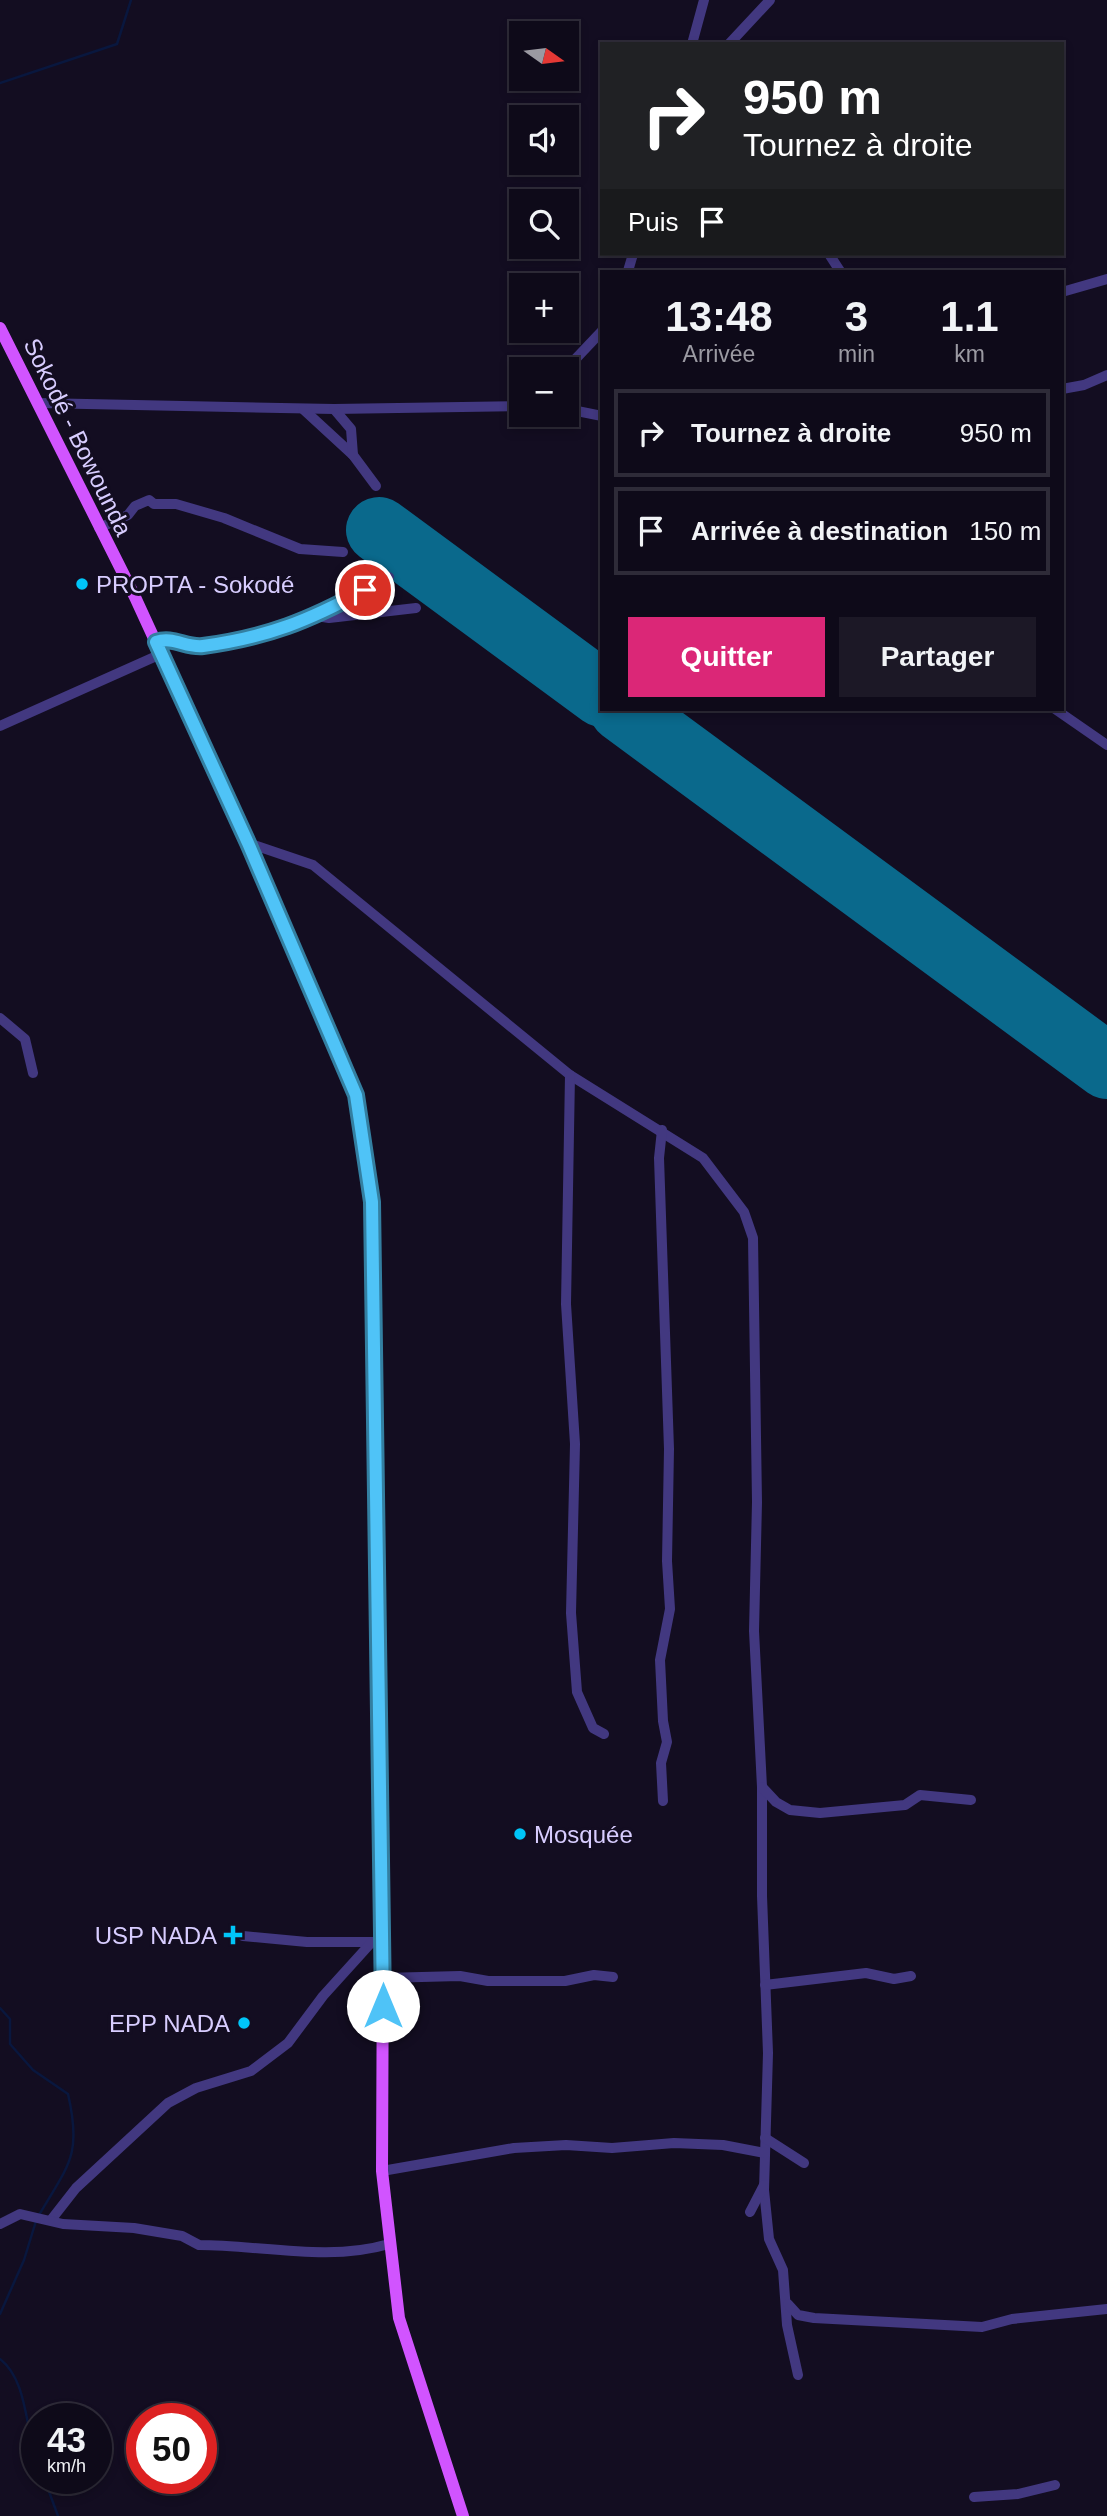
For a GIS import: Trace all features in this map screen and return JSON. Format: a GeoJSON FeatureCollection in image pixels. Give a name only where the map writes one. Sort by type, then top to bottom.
{"type":"FeatureCollection","features":[{"type":"Feature","properties":{"kind":"main road","name":"Sokodé - Bowounda"},"geometry":{"type":"LineString","coordinates":[[0,328],[159,648],[248,843],[356,1095],[372,1202],[377,1941],[383,1978],[382,2171],[399,2318],[463,2516]]}},
{"type":"Feature","properties":{"kind":"street"},"geometry":{"type":"LineString","coordinates":[[693,42],[704,0]]}},
{"type":"Feature","properties":{"kind":"street"},"geometry":{"type":"LineString","coordinates":[[731,42],[770,0]]}},
{"type":"Feature","properties":{"kind":"street"},"geometry":{"type":"LineString","coordinates":[[1064,291],[1107,279]]}},
{"type":"Feature","properties":{"kind":"street"},"geometry":{"type":"LineString","coordinates":[[577,357],[600,333]]}},
{"type":"Feature","properties":{"kind":"street"},"geometry":{"type":"LineString","coordinates":[[1064,389],[1084,385],[1107,375]]}},
{"type":"Feature","properties":{"kind":"street"},"geometry":{"type":"LineString","coordinates":[[38,404],[303,409],[509,406]]}},
{"type":"Feature","properties":{"kind":"street"},"geometry":{"type":"LineString","coordinates":[[303,409],[353,455],[376,486]]}},
{"type":"Feature","properties":{"kind":"street"},"geometry":{"type":"LineString","coordinates":[[334,409],[351,429],[353,455]]}},
{"type":"Feature","properties":{"kind":"street"},"geometry":{"type":"LineString","coordinates":[[579,411],[600,416]]}},
{"type":"Feature","properties":{"kind":"street"},"geometry":{"type":"LineString","coordinates":[[99,528],[128,515],[135,506],[149,500],[154,505],[176,504],[224,518],[300,549],[343,552]]}},
{"type":"Feature","properties":{"kind":"street"},"geometry":{"type":"LineString","coordinates":[[0,726],[159,648],[164,639],[200,647],[296,625],[389,577]]}},
{"type":"Feature","properties":{"kind":"street"},"geometry":{"type":"LineString","coordinates":[[317,616],[329,618],[416,608]]}},
{"type":"Feature","properties":{"kind":"street"},"geometry":{"type":"LineString","coordinates":[[1058,711],[1107,745]]}},
{"type":"Feature","properties":{"kind":"street"},"geometry":{"type":"LineString","coordinates":[[248,843],[313,865],[570,1075],[704,1158],[744,1212],[753,1238],[757,1502],[754,1631],[762,1787],[768,2053],[764,2185],[769,2239],[783,2270],[787,2325],[798,2375]]}},
{"type":"Feature","properties":{"kind":"street"},"geometry":{"type":"LineString","coordinates":[[0,1018],[25,1039],[33,1073]]}},
{"type":"Feature","properties":{"kind":"street"},"geometry":{"type":"LineString","coordinates":[[570,1075],[566,1304],[575,1444],[571,1613],[577,1692],[593,1728],[604,1734]]}},
{"type":"Feature","properties":{"kind":"street"},"geometry":{"type":"LineString","coordinates":[[662,1130],[659,1158],[669,1449],[667,1562],[670,1609],[660,1660],[663,1721],[667,1742],[661,1763],[663,1801]]}},
{"type":"Feature","properties":{"kind":"street"},"geometry":{"type":"LineString","coordinates":[[762,1787],[776,1802],[790,1810],[820,1812],[905,1805],[920,1795],[971,1800]]}},
{"type":"Feature","properties":{"kind":"street"},"geometry":{"type":"LineString","coordinates":[[243,1936],[377,1941]]}},
{"type":"Feature","properties":{"kind":"street"},"geometry":{"type":"LineString","coordinates":[[51,2220],[76,2188],[168,2103],[196,2088],[251,2071],[288,2043],[323,1996],[377,1941]]}},
{"type":"Feature","properties":{"kind":"street"},"geometry":{"type":"LineString","coordinates":[[765,1985],[866,1973],[894,1979],[911,1976]]}},
{"type":"Feature","properties":{"kind":"street"},"geometry":{"type":"LineString","coordinates":[[383,1978],[460,1976],[488,1981],[565,1981],[594,1975],[612,1977]]}},
{"type":"Feature","properties":{"kind":"street"},"geometry":{"type":"LineString","coordinates":[[765,2138],[804,2163]]}},
{"type":"Feature","properties":{"kind":"street"},"geometry":{"type":"LineString","coordinates":[[382,2171],[514,2148],[566,2145],[612,2148],[674,2143],[723,2145],[765,2158]]}},
{"type":"Feature","properties":{"kind":"street"},"geometry":{"type":"LineString","coordinates":[[750,2153],[765,2158]]}},
{"type":"Feature","properties":{"kind":"street"},"geometry":{"type":"LineString","coordinates":[[750,2212],[764,2185]]}},
{"type":"Feature","properties":{"kind":"street"},"geometry":{"type":"LineString","coordinates":[[0,2224],[20,2214],[63,2224],[134,2228],[182,2236],[198,2245],[317,2252],[370,2250],[389,2244]]}},
{"type":"Feature","properties":{"kind":"street"},"geometry":{"type":"LineString","coordinates":[[785,2296],[798,2315],[814,2318],[982,2327],[1012,2319],[1107,2309]]}},
{"type":"Feature","properties":{"kind":"street"},"geometry":{"type":"LineString","coordinates":[[975,2497],[1018,2494],[1055,2485]]}},
{"type":"Feature","properties":{"kind":"waterway"},"geometry":{"type":"LineString","coordinates":[[0,83],[117,44],[131,0]]}},
{"type":"Feature","properties":{"kind":"waterway"},"geometry":{"type":"LineString","coordinates":[[0,2008],[10,2019],[10,2044],[33,2070],[68,2094],[72,2115],[74,2131],[70,2158],[39,2215]]}},
{"type":"Feature","properties":{"kind":"waterway"},"geometry":{"type":"LineString","coordinates":[[0,2314],[24,2260],[36,2221]]}},
{"type":"Feature","properties":{"kind":"waterway"},"geometry":{"type":"LineString","coordinates":[[0,2359],[16,2380],[23,2403]]}},
{"type":"Feature","properties":{"kind":"waterway"},"geometry":{"type":"LineString","coordinates":[[50,2494],[58,2516]]}},
{"type":"Feature","properties":{"kind":"runway"},"geometry":{"type":"LineString","coordinates":[[379,530],[600,693]]}},
{"type":"Feature","properties":{"kind":"runway"},"geometry":{"type":"LineString","coordinates":[[625,711],[1107,1066]]}},
{"type":"Feature","properties":{"kind":"place","name":"PROPTA - Sokodé"},"geometry":{"type":"Point","coordinates":[82,584]}},
{"type":"Feature","properties":{"kind":"place","name":"Mosquée"},"geometry":{"type":"Point","coordinates":[520,1834]}},
{"type":"Feature","properties":{"kind":"place","name":"USP NADA"},"geometry":{"type":"Point","coordinates":[233,1935]}},
{"type":"Feature","properties":{"kind":"place","name":"EPP NADA"},"geometry":{"type":"Point","coordinates":[244,2023]}},
{"type":"Feature","properties":{"kind":"route"},"geometry":{"type":"LineString","coordinates":[[365,590],[296,625],[257,635],[200,647],[164,639],[156,642],[248,843],[356,1095],[372,1202],[383,2006]]}}]}
